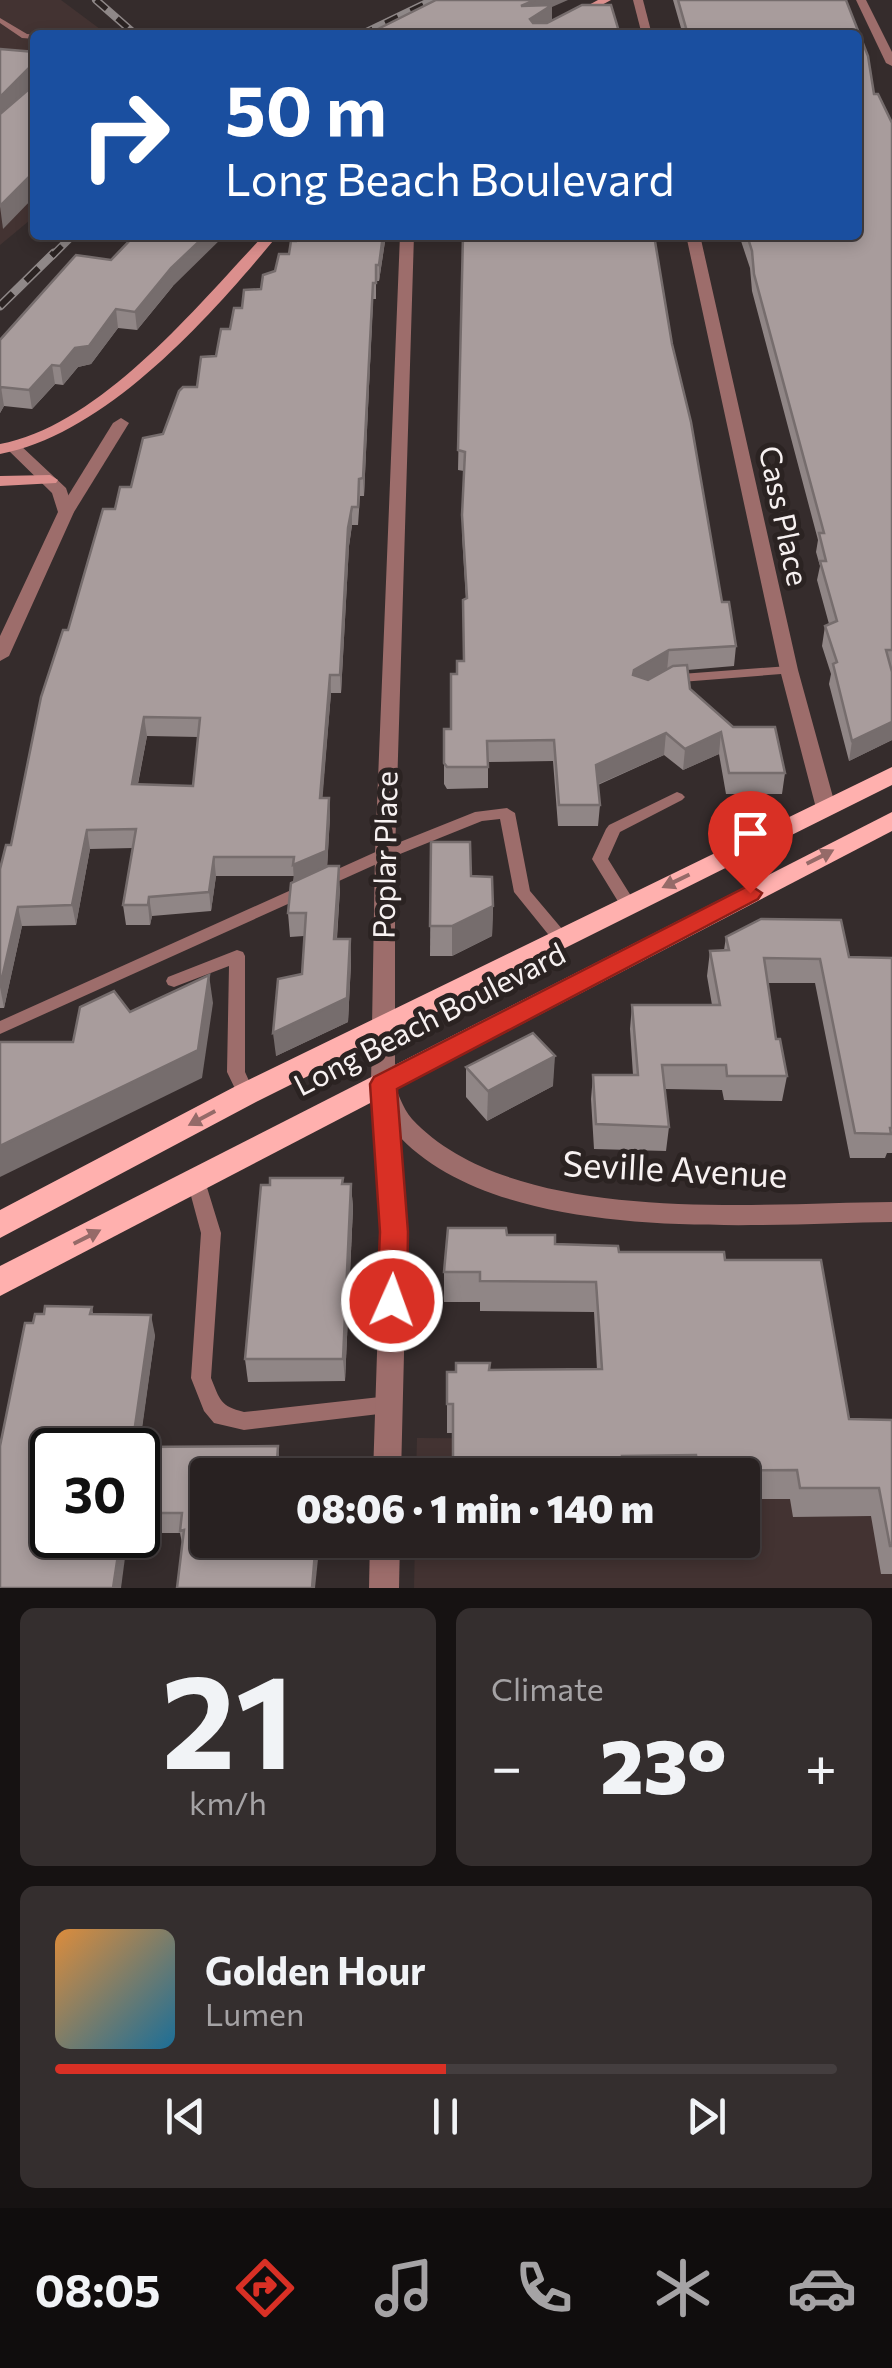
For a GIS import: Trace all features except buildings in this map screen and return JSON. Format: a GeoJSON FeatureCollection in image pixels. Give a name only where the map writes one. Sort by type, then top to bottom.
{"type":"FeatureCollection","features":[{"type":"Feature","properties":{"kind":"main road"},"geometry":{"type":"LineString","coordinates":[[548,30],[606,0]]}},
{"type":"Feature","properties":{"kind":"main road"},"geometry":{"type":"LineString","coordinates":[[4,452],[85,414],[138,376],[266,240]]}},
{"type":"Feature","properties":{"kind":"main road"},"geometry":{"type":"LineString","coordinates":[[0,481],[50,480]]}},
{"type":"Feature","properties":{"kind":"main road","name":"Long Beach Boulevard"},"geometry":{"type":"LineString","coordinates":[[0,1225],[246,1094],[892,775]]}},
{"type":"Feature","properties":{"kind":"main road","name":"Long Beach Boulevard"},"geometry":{"type":"LineString","coordinates":[[0,1282],[892,820]]}},
{"type":"Feature","properties":{"kind":"street"},"geometry":{"type":"LineString","coordinates":[[638,0],[646,30]]}},
{"type":"Feature","properties":{"kind":"street"},"geometry":{"type":"LineString","coordinates":[[862,0],[892,63]]}},
{"type":"Feature","properties":{"kind":"street","name":"Poplar Place"},"geometry":{"type":"LineString","coordinates":[[387,1458],[394,1232],[384,1084],[384,854],[406,240]]}},
{"type":"Feature","properties":{"kind":"street","name":"Cass Place"},"geometry":{"type":"LineString","coordinates":[[694,240],[789,670],[826,808]]}},
{"type":"Feature","properties":{"kind":"street"},"geometry":{"type":"LineString","coordinates":[[0,656],[66,512],[121,423]]}},
{"type":"Feature","properties":{"kind":"street"},"geometry":{"type":"LineString","coordinates":[[4,452],[50,480],[66,501],[66,512]]}},
{"type":"Feature","properties":{"kind":"street","name":"Seville Avenue"},"geometry":{"type":"LineString","coordinates":[[384,1084],[401,1124],[460,1172],[500,1189],[551,1201],[628,1210],[892,1212]]}},
{"type":"Feature","properties":{"kind":"street"},"geometry":{"type":"LineString","coordinates":[[384,1588],[385,1558]]}},
{"type":"Feature","properties":{"kind":"lane"},"geometry":{"type":"LineString","coordinates":[[2,26],[30,35]]}},
{"type":"Feature","properties":{"kind":"lane"},"geometry":{"type":"LineString","coordinates":[[654,687],[667,679],[703,674],[789,670]]}},
{"type":"Feature","properties":{"kind":"lane"},"geometry":{"type":"LineString","coordinates":[[628,904],[600,859],[614,829],[676,797]]}},
{"type":"Feature","properties":{"kind":"lane"},"geometry":{"type":"LineString","coordinates":[[0,1028],[384,854],[480,816],[507,812],[522,892],[562,940]]}},
{"type":"Feature","properties":{"kind":"lane"},"geometry":{"type":"LineString","coordinates":[[174,981],[237,956],[236,1072],[246,1094]]}},
{"type":"Feature","properties":{"kind":"lane"},"geometry":{"type":"LineString","coordinates":[[196,1180],[211,1232],[202,1378],[211,1404],[221,1416],[244,1421],[389,1405]]}},
{"type":"Feature","properties":{"kind":"shaded area"},"geometry":{"type":"Polygon","coordinates":[[[0,0],[61,0],[101,30],[30,30],[30,220],[0,245],[0,0]]]}},
{"type":"Feature","properties":{"kind":"shaded area"},"geometry":{"type":"Polygon","coordinates":[[[417,1438],[892,1441],[892,1588],[414,1588],[415,1558],[760,1558],[760,1458],[416,1458],[417,1438]]]}},
{"type":"Feature","properties":{"kind":"railway"},"geometry":{"type":"LineString","coordinates":[[96,0],[130,30]]}},
{"type":"Feature","properties":{"kind":"railway"},"geometry":{"type":"LineString","coordinates":[[370,30],[433,0]]}},
{"type":"Feature","properties":{"kind":"railway"},"geometry":{"type":"LineString","coordinates":[[52,256],[68,240]]}},
{"type":"Feature","properties":{"kind":"railway"},"geometry":{"type":"LineString","coordinates":[[0,306],[54,253]]}},
{"type":"Feature","properties":{"kind":"route"},"geometry":{"type":"LineString","coordinates":[[392,1301],[394,1232],[384,1084],[750,893]]}}]}
